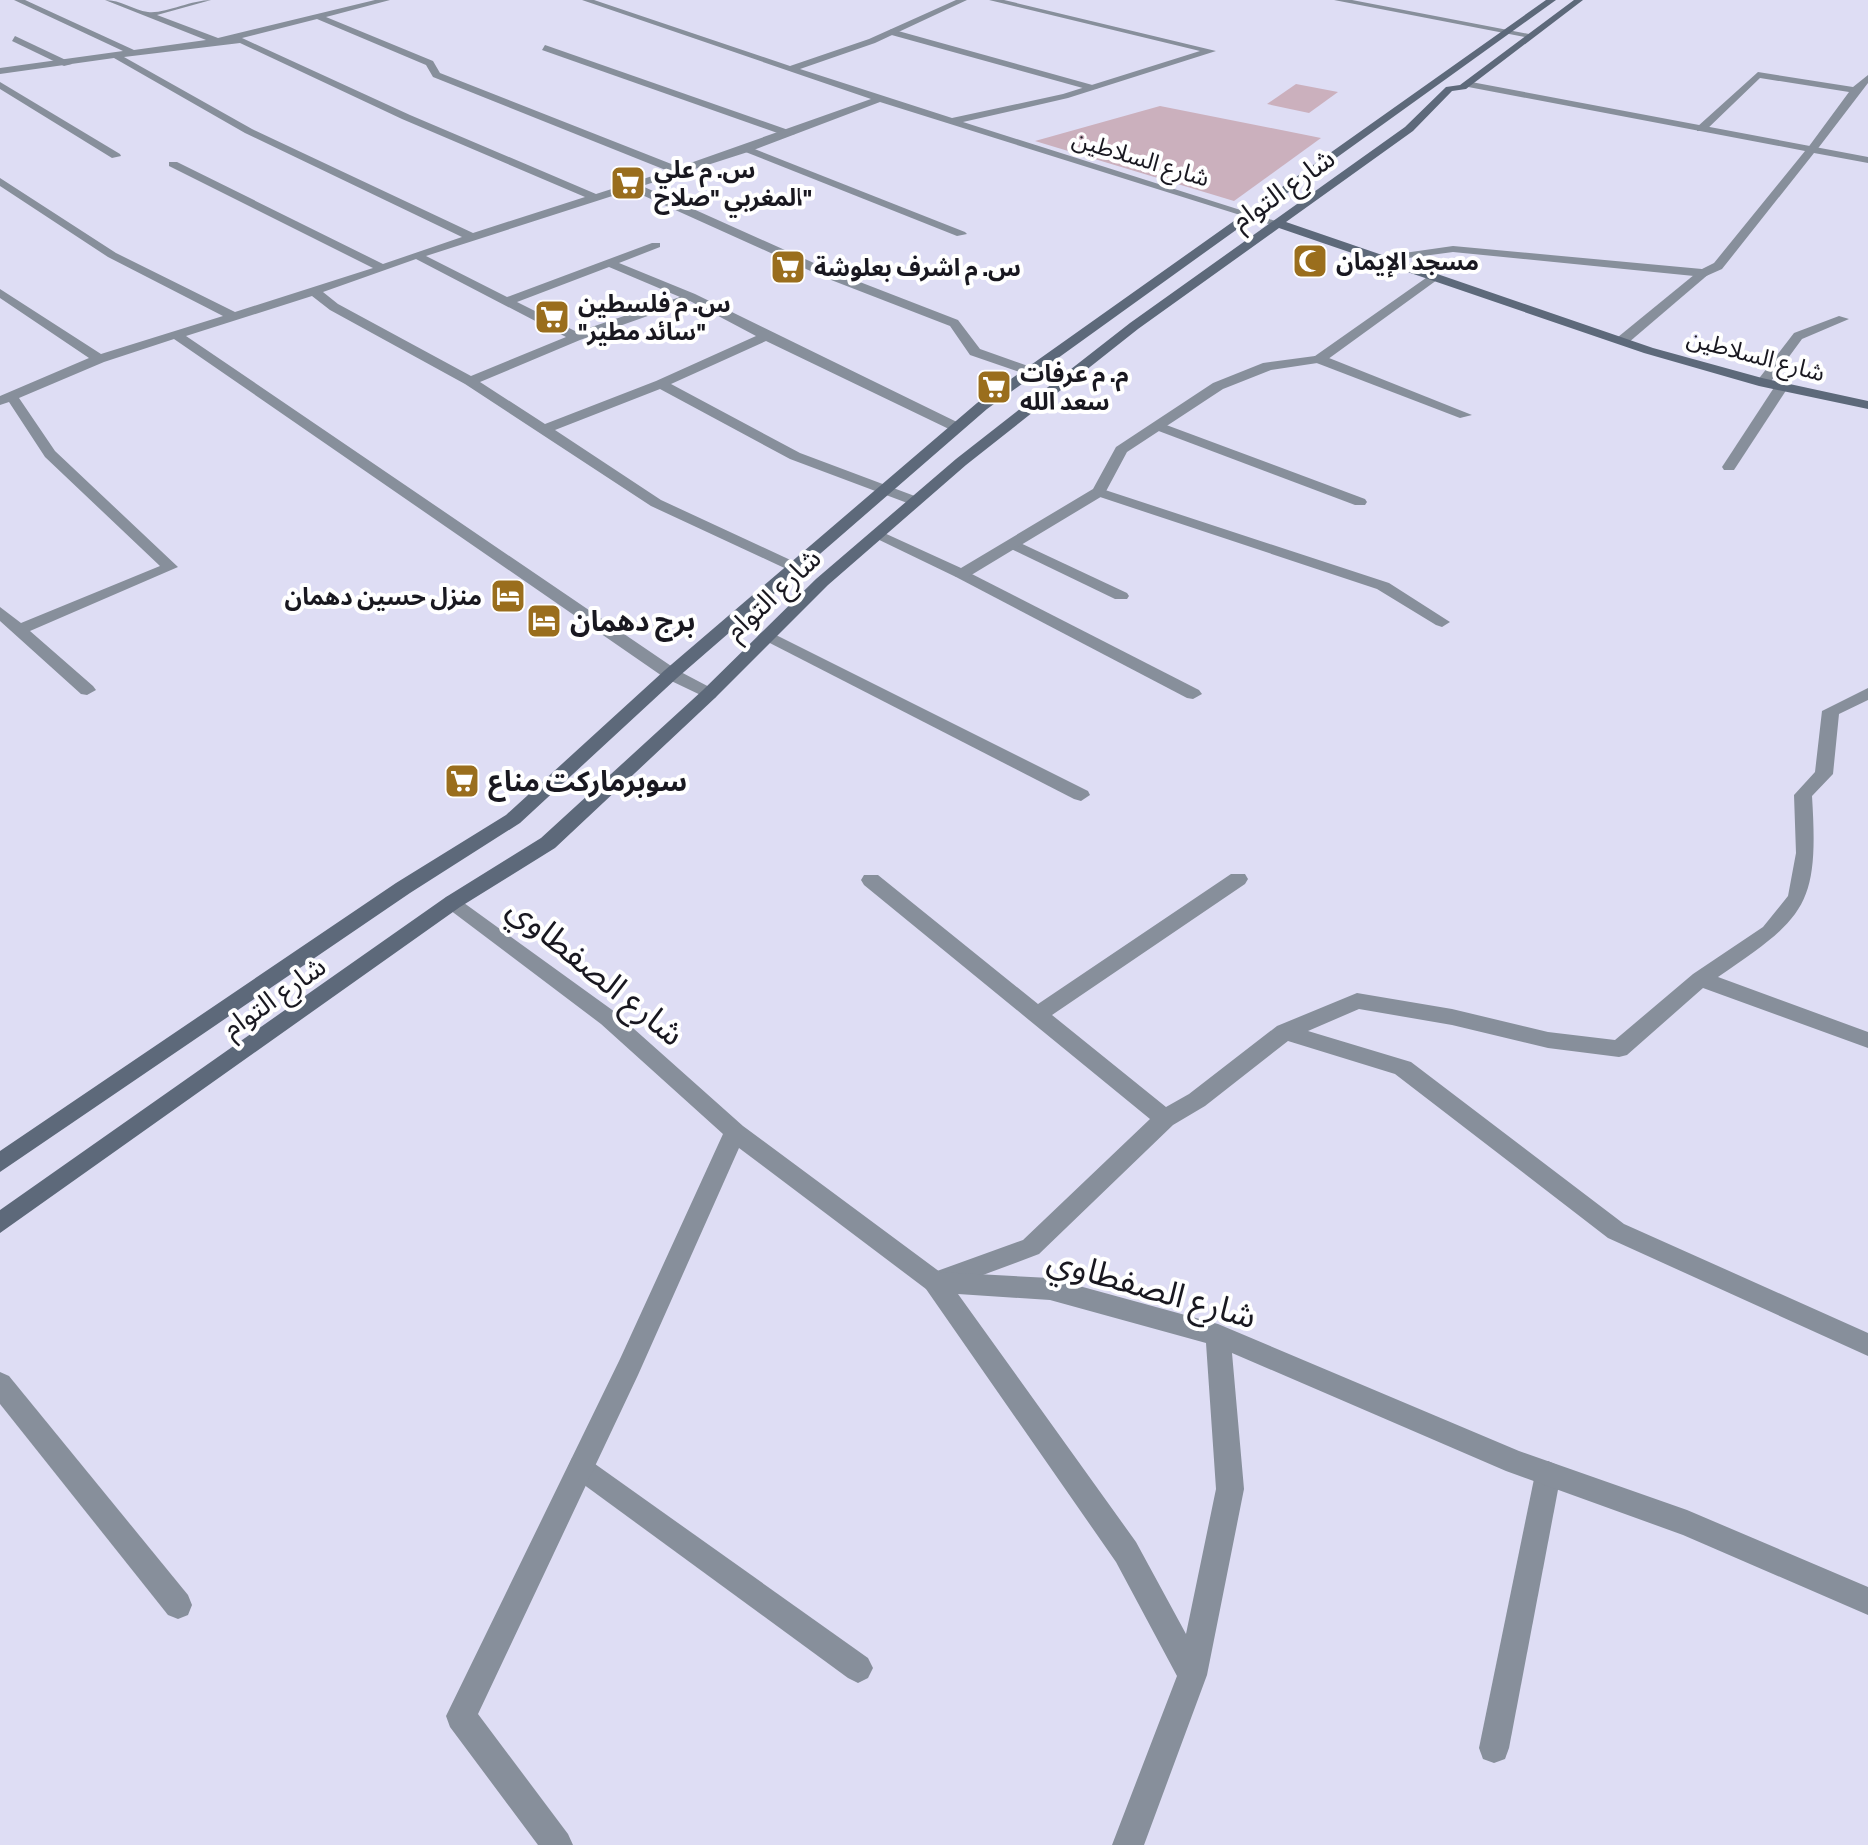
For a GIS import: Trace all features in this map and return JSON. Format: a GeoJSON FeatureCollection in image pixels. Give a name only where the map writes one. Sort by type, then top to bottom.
{"type":"FeatureCollection","features":[{"type":"Feature","properties":{"kind":"main road","name":"شارع التوام"},"geometry":{"type":"LineString","coordinates":[[0,1163],[403,888],[513,819],[793,567],[956,427],[1027,371],[1253,215],[1552,0]]}},
{"type":"Feature","properties":{"kind":"main road","name":"شارع التوام"},"geometry":{"type":"LineString","coordinates":[[0,1223],[453,902],[548,843],[709,694],[766,635],[877,535],[1060,382],[1409,129],[1449,89],[1466,84],[1579,0]]}},
{"type":"Feature","properties":{"kind":"main road","name":"شارع السلاطين"},"geometry":{"type":"LineString","coordinates":[[1279,224],[1623,340],[1782,386],[1868,405]]}},
{"type":"Feature","properties":{"kind":"street"},"geometry":{"type":"LineString","coordinates":[[18,0],[136,54]]}},
{"type":"Feature","properties":{"kind":"street"},"geometry":{"type":"LineString","coordinates":[[109,0],[217,41],[241,40],[406,117],[594,197]]}},
{"type":"Feature","properties":{"kind":"street"},"geometry":{"type":"LineString","coordinates":[[148,15],[207,0]]}},
{"type":"Feature","properties":{"kind":"street"},"geometry":{"type":"LineString","coordinates":[[0,71],[217,41],[386,0]]}},
{"type":"Feature","properties":{"kind":"street","name":"شارع السلاطين"},"geometry":{"type":"LineString","coordinates":[[586,0],[677,34],[793,68],[880,99],[1279,224]]}},
{"type":"Feature","properties":{"kind":"street"},"geometry":{"type":"LineString","coordinates":[[793,68],[891,32],[963,0]]}},
{"type":"Feature","properties":{"kind":"street"},"geometry":{"type":"LineString","coordinates":[[953,121],[1093,88],[1211,51],[993,0]]}},
{"type":"Feature","properties":{"kind":"street"},"geometry":{"type":"LineString","coordinates":[[1338,0],[1530,35]]}},
{"type":"Feature","properties":{"kind":"street"},"geometry":{"type":"LineString","coordinates":[[1375,7],[1383,0]]}},
{"type":"Feature","properties":{"kind":"street"},"geometry":{"type":"LineString","coordinates":[[321,18],[430,63],[436,75],[676,170]]}},
{"type":"Feature","properties":{"kind":"street"},"geometry":{"type":"LineString","coordinates":[[891,32],[1093,88]]}},
{"type":"Feature","properties":{"kind":"street"},"geometry":{"type":"LineString","coordinates":[[15,39],[67,64]]}},
{"type":"Feature","properties":{"kind":"street"},"geometry":{"type":"LineString","coordinates":[[545,48],[790,134]]}},
{"type":"Feature","properties":{"kind":"street"},"geometry":{"type":"LineString","coordinates":[[118,57],[180,96],[277,149],[472,237]]}},
{"type":"Feature","properties":{"kind":"street"},"geometry":{"type":"LineString","coordinates":[[1701,129],[1758,75],[1855,90]]}},
{"type":"Feature","properties":{"kind":"street"},"geometry":{"type":"LineString","coordinates":[[1623,340],[1704,273],[1718,266],[1855,90],[1868,78]]}},
{"type":"Feature","properties":{"kind":"street"},"geometry":{"type":"LineString","coordinates":[[1466,84],[1868,160]]}},
{"type":"Feature","properties":{"kind":"street"},"geometry":{"type":"LineString","coordinates":[[0,85],[116,156]]}},
{"type":"Feature","properties":{"kind":"street"},"geometry":{"type":"LineString","coordinates":[[20,629],[170,567],[50,454],[6,399],[99,359],[178,336],[369,274],[379,267],[747,149],[880,99]]}},
{"type":"Feature","properties":{"kind":"street"},"geometry":{"type":"LineString","coordinates":[[747,149],[961,234]]}},
{"type":"Feature","properties":{"kind":"street"},"geometry":{"type":"LineString","coordinates":[[173,164],[379,267]]}},
{"type":"Feature","properties":{"kind":"street"},"geometry":{"type":"LineString","coordinates":[[0,181],[112,255],[233,316]]}},
{"type":"Feature","properties":{"kind":"street"},"geometry":{"type":"LineString","coordinates":[[630,185],[830,275],[954,323],[975,352],[1060,382]]}},
{"type":"Feature","properties":{"kind":"street"},"geometry":{"type":"LineString","coordinates":[[508,301],[656,245]]}},
{"type":"Feature","properties":{"kind":"street"},"geometry":{"type":"LineString","coordinates":[[1390,259],[1453,249],[1704,273]]}},
{"type":"Feature","properties":{"kind":"street"},"geometry":{"type":"LineString","coordinates":[[416,255],[576,337]]}},
{"type":"Feature","properties":{"kind":"street"},"geometry":{"type":"LineString","coordinates":[[609,263],[691,297],[956,427]]}},
{"type":"Feature","properties":{"kind":"street"},"geometry":{"type":"LineString","coordinates":[[962,574],[1099,492],[1121,450],[1161,427],[1218,386],[1268,366],[1319,359],[1433,277]]}},
{"type":"Feature","properties":{"kind":"street"},"geometry":{"type":"LineString","coordinates":[[314,291],[334,307],[470,381],[656,503],[793,567]]}},
{"type":"Feature","properties":{"kind":"street"},"geometry":{"type":"LineString","coordinates":[[0,293],[99,359]]}},
{"type":"Feature","properties":{"kind":"street"},"geometry":{"type":"LineString","coordinates":[[470,381],[576,337],[691,297]]}},
{"type":"Feature","properties":{"kind":"street"},"geometry":{"type":"LineString","coordinates":[[1764,381],[1798,336],[1843,319]]}},
{"type":"Feature","properties":{"kind":"street"},"geometry":{"type":"LineString","coordinates":[[178,336],[671,674],[709,694]]}},
{"type":"Feature","properties":{"kind":"street"},"geometry":{"type":"LineString","coordinates":[[543,430],[661,384],[766,336]]}},
{"type":"Feature","properties":{"kind":"street"},"geometry":{"type":"LineString","coordinates":[[1319,359],[1465,415]]}},
{"type":"Feature","properties":{"kind":"street"},"geometry":{"type":"LineString","coordinates":[[661,384],[795,456],[915,501]]}},
{"type":"Feature","properties":{"kind":"street"},"geometry":{"type":"LineString","coordinates":[[1729,467],[1782,386]]}},
{"type":"Feature","properties":{"kind":"street"},"geometry":{"type":"LineString","coordinates":[[1161,427],[1360,502]]}},
{"type":"Feature","properties":{"kind":"street"},"geometry":{"type":"LineString","coordinates":[[1099,492],[1383,586],[1442,622]]}},
{"type":"Feature","properties":{"kind":"street"},"geometry":{"type":"LineString","coordinates":[[877,535],[962,574],[1193,694]]}},
{"type":"Feature","properties":{"kind":"street"},"geometry":{"type":"LineString","coordinates":[[1012,544],[1121,596]]}},
{"type":"Feature","properties":{"kind":"street"},"geometry":{"type":"LineString","coordinates":[[0,612],[87,690]]}},
{"type":"Feature","properties":{"kind":"street"},"geometry":{"type":"LineString","coordinates":[[766,635],[1081,795]]}},
{"type":"Feature","properties":{"kind":"street"},"geometry":{"type":"LineString","coordinates":[[1192,1675],[1126,1552],[935,1282],[1031,1247],[1165,1119],[1197,1100],[1285,1032],[1357,1001],[1452,1017],[1548,1040],[1619,1049],[1700,979],[1770,932],[1797,898],[1806,853],[1803,795],[1824,774],[1831,711],[1868,694]]}},
{"type":"Feature","properties":{"kind":"street"},"geometry":{"type":"LineString","coordinates":[[1037,1015],[1238,879]]}},
{"type":"Feature","properties":{"kind":"street"},"geometry":{"type":"LineString","coordinates":[[871,880],[1165,1119]]}},
{"type":"Feature","properties":{"kind":"street","name":"شارع الصفطاوي"},"geometry":{"type":"LineString","coordinates":[[453,902],[608,1018],[735,1132],[935,1282],[1050,1289],[1218,1335],[1548,1474],[1687,1523],[1868,1601]]}},
{"type":"Feature","properties":{"kind":"street"},"geometry":{"type":"LineString","coordinates":[[1700,979],[1868,1040]]}},
{"type":"Feature","properties":{"kind":"street"},"geometry":{"type":"LineString","coordinates":[[1285,1032],[1403,1068],[1616,1231],[1868,1345]]}},
{"type":"Feature","properties":{"kind":"street"},"geometry":{"type":"LineString","coordinates":[[557,1845],[461,1716],[581,1467],[735,1132]]}},
{"type":"Feature","properties":{"kind":"street"},"geometry":{"type":"LineString","coordinates":[[1133,1843],[1192,1675],[1230,1489],[1218,1335]]}},
{"type":"Feature","properties":{"kind":"street"},"geometry":{"type":"LineString","coordinates":[[0,1384],[178,1605]]}},
{"type":"Feature","properties":{"kind":"street"},"geometry":{"type":"LineString","coordinates":[[581,1467],[858,1668]]}},
{"type":"Feature","properties":{"kind":"street"},"geometry":{"type":"LineString","coordinates":[[1494,1748],[1548,1474]]}},
{"type":"Feature","properties":{"kind":"shaded area"},"geometry":{"type":"Polygon","coordinates":[[[1296,84],[1338,92],[1309,113],[1267,104],[1296,84]]]}},
{"type":"Feature","properties":{"kind":"shaded area"},"geometry":{"type":"Polygon","coordinates":[[[1160,106],[1321,138],[1234,201],[1035,141],[1160,106]]]}},
{"type":"Feature","properties":{"kind":"place","name":"س. م علي المغربي \"صلاح\""},"geometry":{"type":"Point","coordinates":[628,183]}},
{"type":"Feature","properties":{"kind":"place","name":"مسجد الإيمان"},"geometry":{"type":"Point","coordinates":[1310,261]}},
{"type":"Feature","properties":{"kind":"place","name":"س. م اشرف بعلوشة"},"geometry":{"type":"Point","coordinates":[788,267]}},
{"type":"Feature","properties":{"kind":"place","name":"س. م فلسطين \"سائد مطير\""},"geometry":{"type":"Point","coordinates":[552,317]}},
{"type":"Feature","properties":{"kind":"place","name":"م. م عرفات سعد الله"},"geometry":{"type":"Point","coordinates":[994,387]}},
{"type":"Feature","properties":{"kind":"place","name":"منزل حسين دهمان"},"geometry":{"type":"Point","coordinates":[508,596]}},
{"type":"Feature","properties":{"kind":"place","name":"برج دهمان"},"geometry":{"type":"Point","coordinates":[544,621]}},
{"type":"Feature","properties":{"kind":"place","name":"سوبرماركت مناع"},"geometry":{"type":"Point","coordinates":[462,781]}}]}
